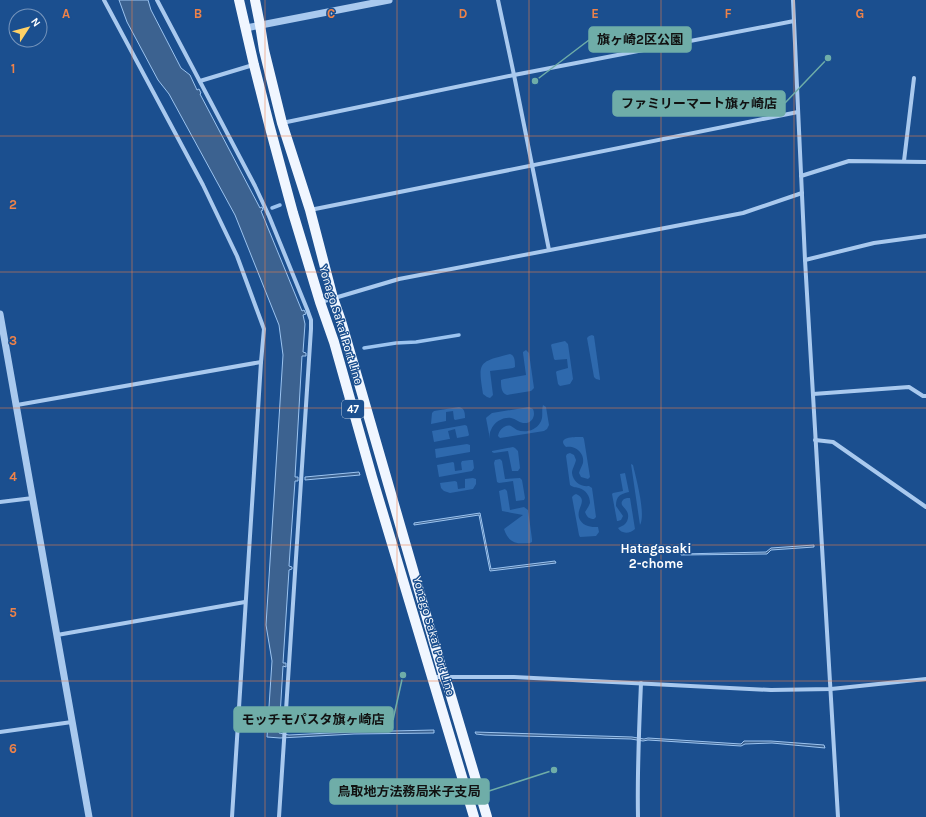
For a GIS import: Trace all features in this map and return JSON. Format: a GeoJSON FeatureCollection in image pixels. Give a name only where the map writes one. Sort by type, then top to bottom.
{"type":"FeatureCollection","features":[{"type":"Feature","properties":{"kind":"main road","name":"Yonago Sakai Port Line"},"geometry":{"type":"LineString","coordinates":[[239,0],[254,65],[293,213],[320,302],[334,342],[372,477],[474,817]]}},
{"type":"Feature","properties":{"kind":"main road","name":"Yonago Sakai Port Line"},"geometry":{"type":"LineString","coordinates":[[255,0],[264,50],[282,123],[310,210],[333,298],[444,677],[487,817]]}},
{"type":"Feature","properties":{"kind":"street"},"geometry":{"type":"LineString","coordinates":[[104,0],[203,185],[237,256],[264,329],[232,817]]}},
{"type":"Feature","properties":{"kind":"street"},"geometry":{"type":"LineString","coordinates":[[157,0],[270,216],[307,309],[312,328],[279,817]]}},
{"type":"Feature","properties":{"kind":"street"},"geometry":{"type":"LineString","coordinates":[[246,28],[369,2],[389,0]]}},
{"type":"Feature","properties":{"kind":"street"},"geometry":{"type":"LineString","coordinates":[[498,0],[548,250]]}},
{"type":"Feature","properties":{"kind":"street"},"geometry":{"type":"LineString","coordinates":[[793,0],[805,260],[838,817]]}},
{"type":"Feature","properties":{"kind":"street"},"geometry":{"type":"LineString","coordinates":[[282,123],[514,75],[794,21]]}},
{"type":"Feature","properties":{"kind":"street"},"geometry":{"type":"LineString","coordinates":[[200,81],[254,65]]}},
{"type":"Feature","properties":{"kind":"street"},"geometry":{"type":"LineString","coordinates":[[904,161],[914,78]]}},
{"type":"Feature","properties":{"kind":"street"},"geometry":{"type":"LineString","coordinates":[[310,210],[798,112]]}},
{"type":"Feature","properties":{"kind":"street"},"geometry":{"type":"LineString","coordinates":[[801,176],[849,161],[926,162]]}},
{"type":"Feature","properties":{"kind":"street"},"geometry":{"type":"LineString","coordinates":[[320,302],[399,279],[743,213],[802,193]]}},
{"type":"Feature","properties":{"kind":"street"},"geometry":{"type":"LineString","coordinates":[[805,260],[874,243],[926,236]]}},
{"type":"Feature","properties":{"kind":"street"},"geometry":{"type":"LineString","coordinates":[[0,314],[89,817]]}},
{"type":"Feature","properties":{"kind":"street"},"geometry":{"type":"LineString","coordinates":[[17,406],[261,362]]}},
{"type":"Feature","properties":{"kind":"street"},"geometry":{"type":"LineString","coordinates":[[813,394],[909,387],[923,396],[926,396]]}},
{"type":"Feature","properties":{"kind":"street"},"geometry":{"type":"LineString","coordinates":[[816,440],[833,442],[926,507]]}},
{"type":"Feature","properties":{"kind":"street"},"geometry":{"type":"LineString","coordinates":[[0,502],[33,498]]}},
{"type":"Feature","properties":{"kind":"street"},"geometry":{"type":"LineString","coordinates":[[57,635],[245,602]]}},
{"type":"Feature","properties":{"kind":"street"},"geometry":{"type":"LineString","coordinates":[[432,677],[514,677],[771,690],[831,689],[926,679]]}},
{"type":"Feature","properties":{"kind":"street"},"geometry":{"type":"LineString","coordinates":[[638,817],[637,794],[640,683]]}},
{"type":"Feature","properties":{"kind":"street"},"geometry":{"type":"LineString","coordinates":[[0,732],[72,722]]}},
{"type":"Feature","properties":{"kind":"shaded area"},"geometry":{"type":"Polygon","coordinates":[[[119,0],[148,0],[151,10],[181,68],[190,75],[197,90],[199,89],[200,94],[260,208],[262,207],[263,210],[261,211],[302,311],[304,310],[306,314],[303,315],[305,324],[303,352],[306,353],[306,356],[302,356],[295,477],[298,477],[298,481],[295,481],[289,566],[292,567],[292,569],[289,570],[283,663],[286,663],[286,667],[283,666],[279,733],[289,735],[434,730],[434,733],[354,734],[280,738],[267,737],[272,661],[266,625],[283,355],[279,325],[235,215],[169,94],[158,80],[127,22],[119,0]]]}},
{"type":"Feature","properties":{"kind":"shaded area"},"geometry":{"type":"Polygon","coordinates":[[[592,335],[594,336],[600,380],[594,377],[587,338],[592,335]]]}},
{"type":"Feature","properties":{"kind":"shaded area"},"geometry":{"type":"Polygon","coordinates":[[[565,341],[568,344],[573,379],[570,384],[560,386],[558,384],[556,372],[568,368],[567,359],[555,360],[551,345],[565,341]]]}},
{"type":"Feature","properties":{"kind":"shaded area"},"geometry":{"type":"Polygon","coordinates":[[[526,350],[529,353],[534,388],[531,391],[507,395],[502,391],[501,380],[526,375],[523,352],[526,350]]]}},
{"type":"Feature","properties":{"kind":"shaded area"},"geometry":{"type":"Polygon","coordinates":[[[510,354],[514,357],[515,367],[490,371],[493,395],[490,398],[487,397],[483,394],[481,383],[481,369],[483,365],[492,359],[510,354]]]}},
{"type":"Feature","properties":{"kind":"shaded area"},"geometry":{"type":"Polygon","coordinates":[[[543,405],[546,407],[549,425],[547,429],[544,431],[500,438],[498,436],[501,430],[507,426],[511,426],[517,430],[530,431],[538,426],[541,421],[543,405]]]}},
{"type":"Feature","properties":{"kind":"shaded area"},"geometry":{"type":"Polygon","coordinates":[[[459,407],[464,410],[465,418],[455,420],[453,411],[446,412],[446,421],[431,424],[432,413],[434,411],[459,407]]]}},
{"type":"Feature","properties":{"kind":"shaded area"},"geometry":{"type":"Polygon","coordinates":[[[529,407],[533,409],[534,412],[534,417],[531,421],[523,423],[511,418],[502,419],[492,427],[490,439],[487,417],[492,413],[529,407]]]}},
{"type":"Feature","properties":{"kind":"shaded area"},"geometry":{"type":"Polygon","coordinates":[[[465,425],[467,426],[468,436],[457,438],[455,429],[448,431],[450,439],[434,442],[432,431],[465,425]]]}},
{"type":"Feature","properties":{"kind":"shaded area"},"geometry":{"type":"Polygon","coordinates":[[[583,437],[590,477],[588,479],[581,477],[579,473],[583,459],[579,450],[573,447],[566,447],[563,444],[564,439],[583,437]]]}},
{"type":"Feature","properties":{"kind":"shaded area"},"geometry":{"type":"Polygon","coordinates":[[[467,444],[470,445],[470,452],[436,458],[435,449],[467,444]]]}},
{"type":"Feature","properties":{"kind":"shaded area"},"geometry":{"type":"Polygon","coordinates":[[[513,447],[518,451],[520,468],[518,471],[512,471],[508,451],[492,452],[513,447]]]}},
{"type":"Feature","properties":{"kind":"shaded area"},"geometry":{"type":"Polygon","coordinates":[[[570,453],[574,455],[576,460],[572,471],[574,479],[580,485],[589,486],[592,488],[596,517],[594,519],[588,517],[585,512],[590,503],[587,494],[584,490],[570,485],[566,456],[570,453]]]}},
{"type":"Feature","properties":{"kind":"shaded area"},"geometry":{"type":"Polygon","coordinates":[[[500,459],[502,461],[505,479],[520,478],[522,480],[524,500],[516,501],[513,481],[497,482],[494,463],[495,460],[500,459]]]}},
{"type":"Feature","properties":{"kind":"shaded area"},"geometry":{"type":"Polygon","coordinates":[[[473,460],[474,468],[472,471],[439,477],[437,465],[453,462],[455,471],[462,470],[462,461],[473,460]]]}},
{"type":"Feature","properties":{"kind":"shaded area"},"geometry":{"type":"Polygon","coordinates":[[[631,464],[633,465],[641,505],[642,520],[640,525],[631,464]]]}},
{"type":"Feature","properties":{"kind":"shaded area"},"geometry":{"type":"Polygon","coordinates":[[[359,472],[360,475],[305,480],[305,477],[359,472]]]}},
{"type":"Feature","properties":{"kind":"shaded area"},"geometry":{"type":"Polygon","coordinates":[[[625,473],[629,492],[621,495],[617,500],[616,506],[623,516],[621,520],[617,521],[612,494],[623,491],[620,474],[625,473]]]}},
{"type":"Feature","properties":{"kind":"shaded area"},"geometry":{"type":"Polygon","coordinates":[[[465,479],[476,479],[476,484],[473,489],[450,493],[441,488],[440,483],[455,481],[457,482],[458,489],[465,488],[465,479]]]}},
{"type":"Feature","properties":{"kind":"shaded area"},"geometry":{"type":"Polygon","coordinates":[[[505,489],[507,491],[510,510],[524,507],[528,510],[532,539],[532,542],[530,543],[514,542],[508,538],[506,534],[504,529],[523,515],[502,511],[499,491],[505,489]]]}},
{"type":"Feature","properties":{"kind":"shaded area"},"geometry":{"type":"Polygon","coordinates":[[[576,494],[582,499],[579,512],[580,520],[587,526],[598,527],[599,532],[596,536],[580,537],[579,535],[572,497],[576,494]]]}},
{"type":"Feature","properties":{"kind":"shaded area"},"geometry":{"type":"Polygon","coordinates":[[[630,498],[635,529],[626,533],[618,528],[624,525],[627,520],[628,514],[622,505],[622,501],[630,498]]]}},
{"type":"Feature","properties":{"kind":"shaded area"},"geometry":{"type":"Polygon","coordinates":[[[480,513],[491,569],[555,561],[556,563],[490,571],[479,515],[414,525],[414,523],[480,513]]]}},
{"type":"Feature","properties":{"kind":"shaded area"},"geometry":{"type":"Polygon","coordinates":[[[814,545],[814,547],[771,550],[767,554],[681,555],[766,552],[771,548],[814,545]]]}},
{"type":"Feature","properties":{"kind":"shaded area"},"geometry":{"type":"Polygon","coordinates":[[[475,732],[632,737],[644,739],[648,738],[741,744],[744,741],[771,741],[824,745],[825,748],[772,743],[745,744],[741,746],[648,740],[643,741],[631,739],[485,735],[476,734],[475,732]]]}},
{"type":"Feature","properties":{"kind":"waterway"},"geometry":{"type":"LineString","coordinates":[[272,208],[280,205]]}},
{"type":"Feature","properties":{"kind":"waterway"},"geometry":{"type":"LineString","coordinates":[[364,348],[459,335]]}},
{"type":"Feature","properties":{"kind":"place","name":"ファミリーマート旗ヶ崎店"},"geometry":{"type":"Point","coordinates":[828,58]}},
{"type":"Feature","properties":{"kind":"place","name":"旗ヶ崎2区公園"},"geometry":{"type":"Point","coordinates":[535,81]}},
{"type":"Feature","properties":{"kind":"place","name":"モッチモパスタ旗ヶ崎店"},"geometry":{"type":"Point","coordinates":[403,675]}},
{"type":"Feature","properties":{"kind":"place","name":"鳥取地方法務局米子支局"},"geometry":{"type":"Point","coordinates":[554,770]}},
{"type":"Feature","properties":{"kind":"district","name":"Hatagasaki 2-chome"},"geometry":{"type":"Point","coordinates":[656,556]}}]}
